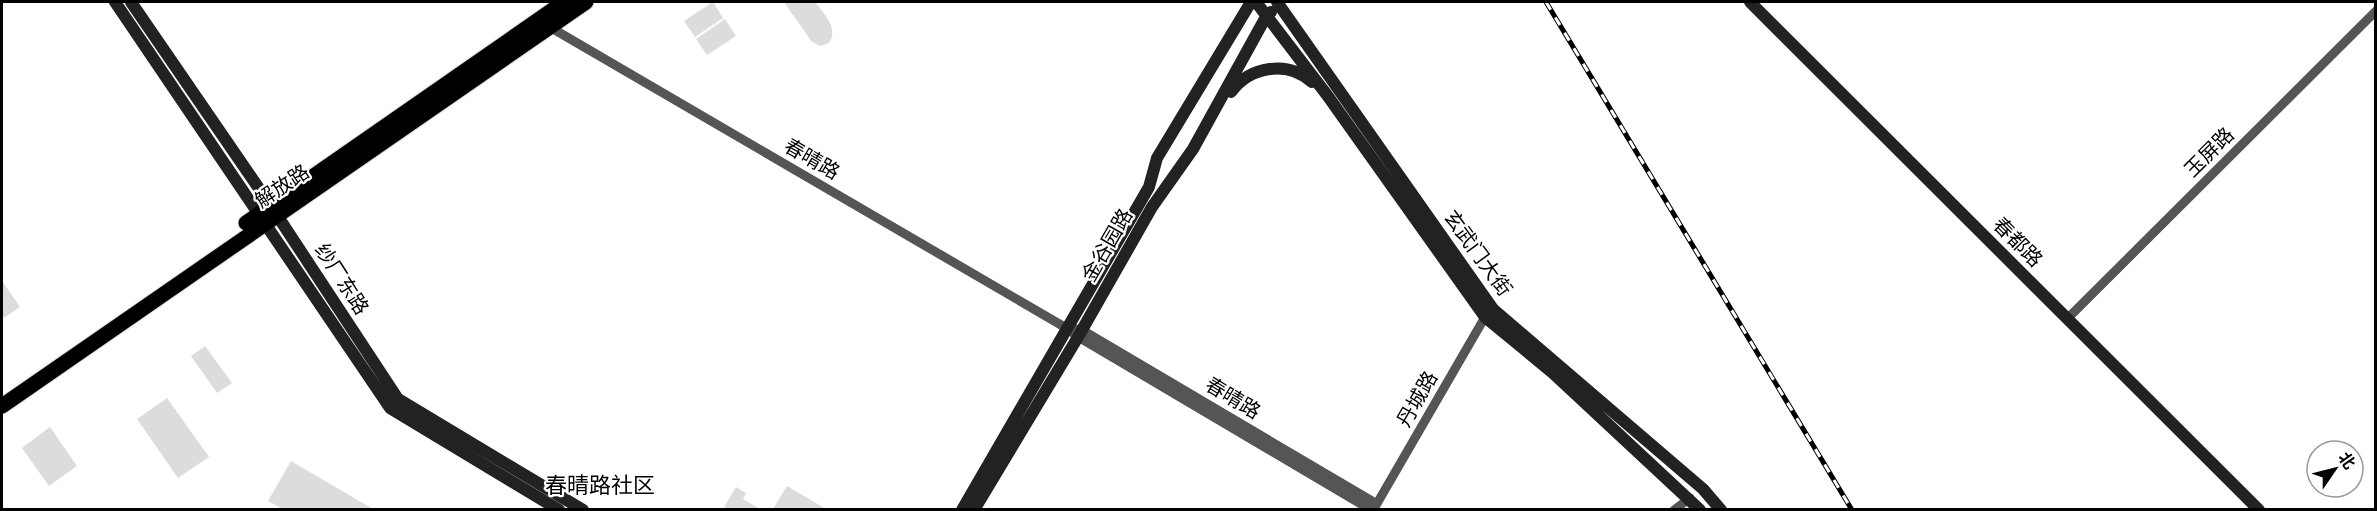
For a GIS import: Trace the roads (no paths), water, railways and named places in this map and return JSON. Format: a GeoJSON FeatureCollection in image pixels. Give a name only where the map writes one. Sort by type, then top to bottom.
{"type":"FeatureCollection","features":[{"type":"Feature","properties":{"kind":"main road","name":"纱厂东路"},"geometry":{"type":"LineString","coordinates":[[115,2],[398,399],[583,510]]}},
{"type":"Feature","properties":{"kind":"main road","name":"纱厂东路"},"geometry":{"type":"LineString","coordinates":[[131,2],[390,408],[559,510]]}},
{"type":"Feature","properties":{"kind":"main road","name":"解放路"},"geometry":{"type":"LineString","coordinates":[[545,22],[564,2]]}},
{"type":"Feature","properties":{"kind":"main road","name":"解放路"},"geometry":{"type":"LineString","coordinates":[[2,396],[545,22],[586,2]]}},
{"type":"Feature","properties":{"kind":"main road","name":"金谷园路"},"geometry":{"type":"LineString","coordinates":[[974,510],[1076,332],[1149,187],[1157,158],[1251,2]]}},
{"type":"Feature","properties":{"kind":"main road","name":"玄武门大街"},"geometry":{"type":"LineString","coordinates":[[1256,2],[1489,313],[1690,498],[1700,510]]}},
{"type":"Feature","properties":{"kind":"main road","name":"春都路"},"geometry":{"type":"LineString","coordinates":[[1750,2],[2265,510]]}},
{"type":"Feature","properties":{"kind":"main road","name":"春都路"},"geometry":{"type":"LineString","coordinates":[[1758,2],[2259,510]]}},
{"type":"Feature","properties":{"kind":"main road","name":"金谷园路"},"geometry":{"type":"LineString","coordinates":[[962,510],[1076,332],[1152,207],[1193,149],[1267,15],[1278,3]]}},
{"type":"Feature","properties":{"kind":"main road","name":"玄武门大街"},"geometry":{"type":"LineString","coordinates":[[1278,3],[1489,313],[1703,489],[1721,510]]}},
{"type":"Feature","properties":{"kind":"main road"},"geometry":{"type":"LineString","coordinates":[[1207,125],[1237,84],[1258,71],[1277,68],[1303,74],[1327,95]]}},
{"type":"Feature","properties":{"kind":"main road","name":"解放路"},"geometry":{"type":"LineString","coordinates":[[2,406],[268,214]]}},
{"type":"Feature","properties":{"kind":"street","name":"玉屏路"},"geometry":{"type":"LineString","coordinates":[[2069,317],[2376,11]]}},
{"type":"Feature","properties":{"kind":"street","name":"春晴路"},"geometry":{"type":"LineString","coordinates":[[545,22],[1374,508]]}},
{"type":"Feature","properties":{"kind":"street","name":"丹城路"},"geometry":{"type":"LineString","coordinates":[[1374,508],[1489,313]]}},
{"type":"Feature","properties":{"kind":"street"},"geometry":{"type":"LineString","coordinates":[[1674,510],[1690,498]]}},
{"type":"Feature","properties":{"kind":"railway"},"geometry":{"type":"LineString","coordinates":[[1546,2],[1852,510]]}},
{"type":"Feature","properties":{"kind":"district","name":"春晴路社区"},"geometry":{"type":"Point","coordinates":[600,485]}}]}
